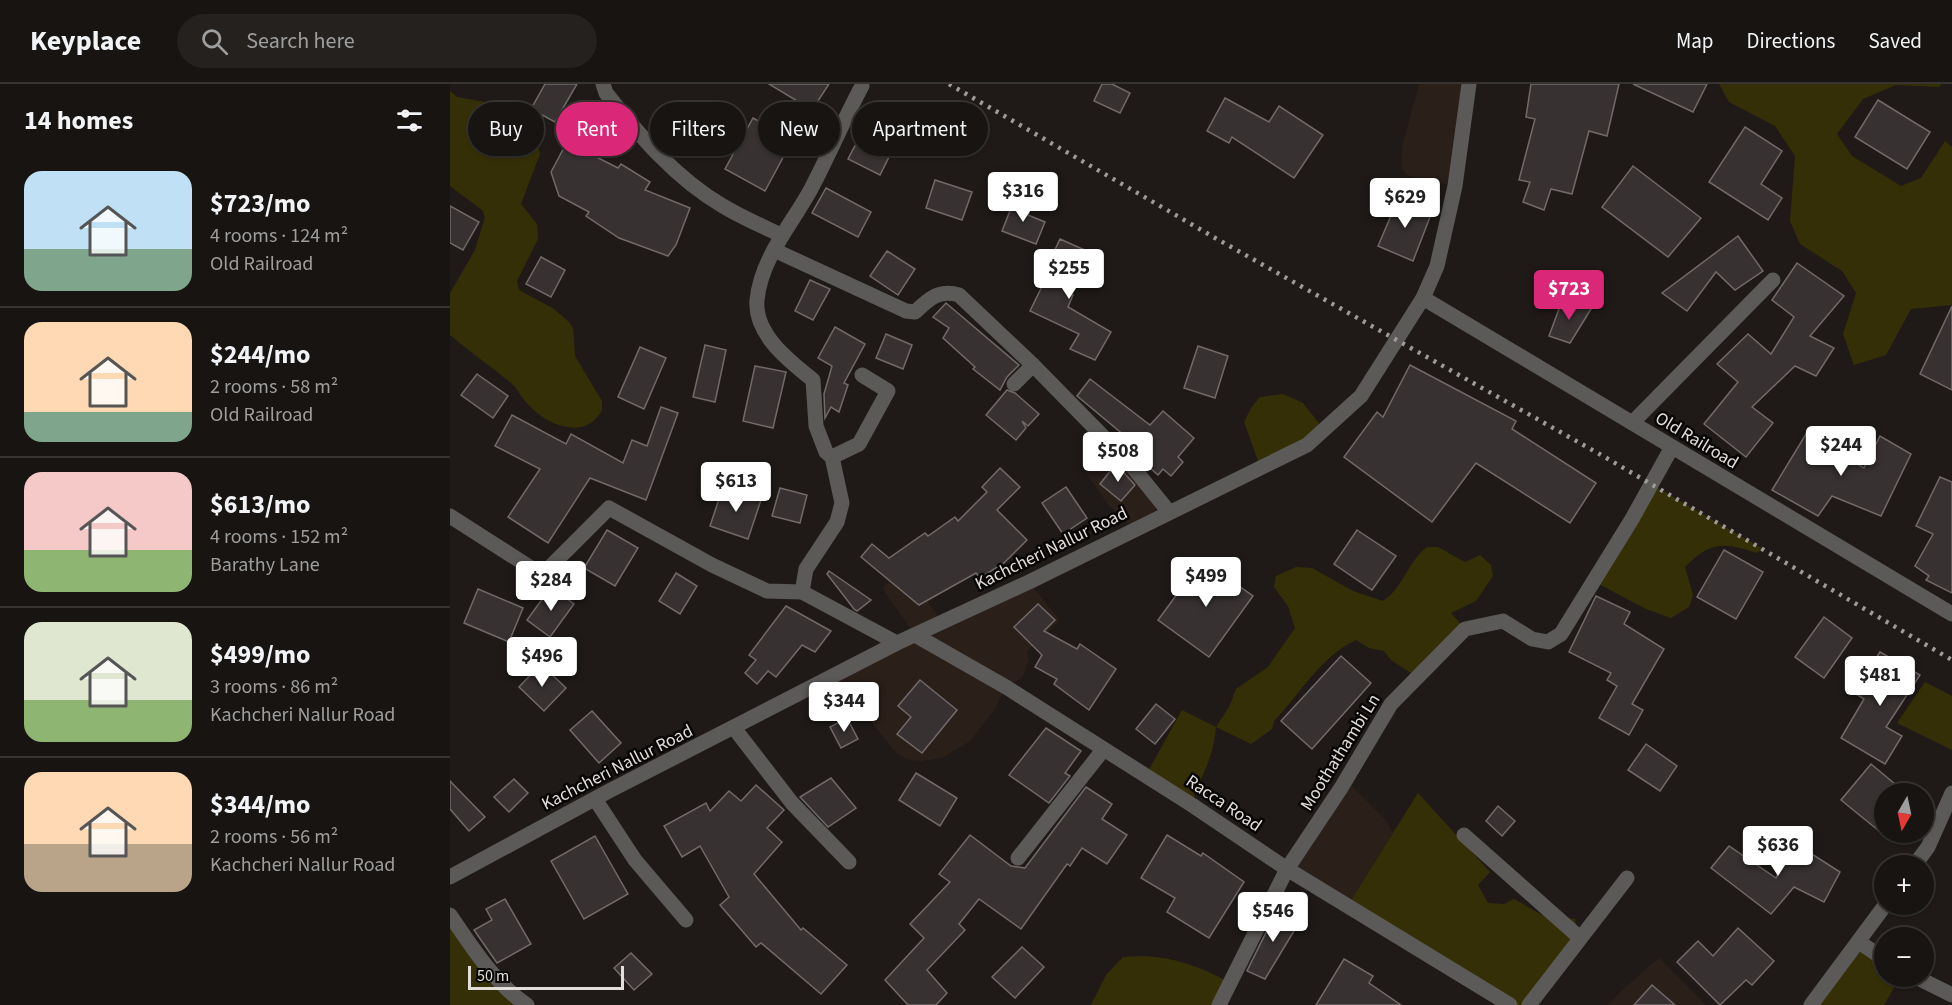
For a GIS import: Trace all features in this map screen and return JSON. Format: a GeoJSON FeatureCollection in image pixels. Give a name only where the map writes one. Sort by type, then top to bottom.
{"type":"FeatureCollection","features":[{"type":"Feature","properties":{"kind":"street"},"geometry":{"type":"LineString","coordinates":[[603,84],[606,93],[646,144],[690,183],[722,205],[781,235]]}},
{"type":"Feature","properties":{"kind":"street","name":"Kachcheri Nallur Road"},"geometry":{"type":"LineString","coordinates":[[450,877],[595,799],[897,643],[1029,582],[1307,445],[1325,431],[1361,396],[1423,298],[1437,266],[1455,186],[1469,84]]}},
{"type":"Feature","properties":{"kind":"street"},"geometry":{"type":"LineString","coordinates":[[801,592],[806,569],[837,522],[842,503],[832,457],[826,452],[816,426],[813,380],[778,353],[764,328],[757,301],[781,235],[809,191],[862,86]]}},
{"type":"Feature","properties":{"kind":"street"},"geometry":{"type":"LineString","coordinates":[[774,250],[906,311],[915,312],[931,297],[947,292],[959,295],[1033,365],[1131,465],[1169,512]]}},
{"type":"Feature","properties":{"kind":"street"},"geometry":{"type":"LineString","coordinates":[[1632,423],[1773,280]]}},
{"type":"Feature","properties":{"kind":"street","name":"Old Railroad"},"geometry":{"type":"LineString","coordinates":[[1423,298],[1952,614]]}},
{"type":"Feature","properties":{"kind":"street"},"geometry":{"type":"LineString","coordinates":[[1014,384],[1033,365]]}},
{"type":"Feature","properties":{"kind":"street"},"geometry":{"type":"LineString","coordinates":[[832,457],[859,444],[888,391],[862,375]]}},
{"type":"Feature","properties":{"kind":"street","name":"Moothathambi Ln"},"geometry":{"type":"LineString","coordinates":[[1219,1005],[1228,981],[1287,869],[1341,788],[1391,704],[1465,629],[1503,621],[1532,639],[1548,642],[1561,634],[1632,519],[1672,447]]}},
{"type":"Feature","properties":{"kind":"street"},"geometry":{"type":"LineString","coordinates":[[450,516],[542,575],[609,508],[712,566],[767,591],[801,592],[897,643]]}},
{"type":"Feature","properties":{"kind":"street","name":"Racca Road"},"geometry":{"type":"LineString","coordinates":[[915,634],[1005,687],[1192,805],[1287,869],[1510,1005]]}},
{"type":"Feature","properties":{"kind":"street"},"geometry":{"type":"LineString","coordinates":[[734,728],[792,803],[849,862]]}},
{"type":"Feature","properties":{"kind":"street"},"geometry":{"type":"LineString","coordinates":[[1018,858],[1103,750]]}},
{"type":"Feature","properties":{"kind":"street"},"geometry":{"type":"LineString","coordinates":[[1922,855],[1928,847],[1952,793]]}},
{"type":"Feature","properties":{"kind":"street"},"geometry":{"type":"LineString","coordinates":[[595,799],[635,860],[686,920]]}},
{"type":"Feature","properties":{"kind":"street"},"geometry":{"type":"LineString","coordinates":[[1464,835],[1580,937]]}},
{"type":"Feature","properties":{"kind":"street"},"geometry":{"type":"LineString","coordinates":[[1529,1005],[1627,878]]}},
{"type":"Feature","properties":{"kind":"street"},"geometry":{"type":"LineString","coordinates":[[450,915],[476,952],[513,996],[527,1005]]}},
{"type":"Feature","properties":{"kind":"street"},"geometry":{"type":"LineString","coordinates":[[1811,1005],[1878,915]]}},
{"type":"Feature","properties":{"kind":"street"},"geometry":{"type":"LineString","coordinates":[[1859,942],[1874,952]]}},
{"type":"Feature","properties":{"kind":"street"},"geometry":{"type":"LineString","coordinates":[[1934,986],[1952,995]]}},
{"type":"Feature","properties":{"kind":"shaded area"},"geometry":{"type":"Polygon","coordinates":[[[1419,84],[1469,84],[1455,186],[1406,175],[1401,165],[1403,143],[1419,84]]]}},
{"type":"Feature","properties":{"kind":"shaded area"},"geometry":{"type":"Polygon","coordinates":[[[1719,84],[1942,84],[1939,87],[1896,85],[1863,99],[1837,134],[1852,156],[1901,186],[1921,178],[1945,141],[1952,147],[1952,305],[1911,309],[1886,355],[1854,365],[1843,334],[1856,293],[1842,271],[1800,244],[1790,221],[1795,156],[1775,126],[1729,102],[1719,84]]]}},
{"type":"Feature","properties":{"kind":"shaded area"},"geometry":{"type":"Polygon","coordinates":[[[450,91],[457,97],[485,102],[468,102],[468,156],[539,156],[521,204],[537,224],[538,239],[517,281],[519,290],[554,309],[573,328],[575,356],[602,401],[602,410],[595,420],[575,428],[554,423],[534,410],[512,384],[450,335],[450,293],[475,250],[485,217],[482,210],[450,186],[450,91]]]}},
{"type":"Feature","properties":{"kind":"shaded area"},"geometry":{"type":"Polygon","coordinates":[[[1283,394],[1303,403],[1325,431],[1260,466],[1244,422],[1260,397],[1283,394]]]}},
{"type":"Feature","properties":{"kind":"shaded area"},"geometry":{"type":"Polygon","coordinates":[[[1106,453],[1115,453],[1169,512],[1133,529],[1107,503],[1087,474],[1086,469],[1106,453]]]}},
{"type":"Feature","properties":{"kind":"shaded area"},"geometry":{"type":"Polygon","coordinates":[[[1651,484],[1763,549],[1757,553],[1735,547],[1718,546],[1694,558],[1685,567],[1693,595],[1689,607],[1671,618],[1646,609],[1595,582],[1651,484]]]}},
{"type":"Feature","properties":{"kind":"shaded area"},"geometry":{"type":"Polygon","coordinates":[[[1427,547],[1438,547],[1465,562],[1480,555],[1491,565],[1493,576],[1476,601],[1451,613],[1465,629],[1417,677],[1391,660],[1384,651],[1369,648],[1356,640],[1332,656],[1274,721],[1272,729],[1251,744],[1216,727],[1229,707],[1236,689],[1268,667],[1295,628],[1288,606],[1274,587],[1276,576],[1296,567],[1312,568],[1353,591],[1383,601],[1396,589],[1415,559],[1427,547]]]}},
{"type":"Feature","properties":{"kind":"shaded area"},"geometry":{"type":"Polygon","coordinates":[[[909,575],[942,622],[1029,582],[1058,618],[1058,622],[1027,651],[1029,660],[1022,678],[1006,687],[993,712],[969,742],[942,758],[922,761],[909,760],[897,754],[835,677],[915,635],[884,591],[884,586],[894,578],[909,575]]]}},
{"type":"Feature","properties":{"kind":"shaded area"},"geometry":{"type":"Polygon","coordinates":[[[1925,682],[1952,696],[1952,750],[1897,723],[1925,682]]]}},
{"type":"Feature","properties":{"kind":"shaded area"},"geometry":{"type":"Polygon","coordinates":[[[1182,710],[1216,727],[1212,750],[1192,805],[1146,775],[1182,710]]]}},
{"type":"Feature","properties":{"kind":"shaded area"},"geometry":{"type":"Polygon","coordinates":[[[1346,780],[1386,820],[1393,833],[1348,905],[1287,869],[1346,780]]]}},
{"type":"Feature","properties":{"kind":"shaded area"},"geometry":{"type":"Polygon","coordinates":[[[1418,793],[1490,872],[1478,885],[1488,903],[1504,904],[1514,899],[1542,915],[1575,919],[1579,938],[1529,1005],[1510,1005],[1348,905],[1418,793]]]}},
{"type":"Feature","properties":{"kind":"shaded area"},"geometry":{"type":"Polygon","coordinates":[[[450,916],[527,1005],[450,1005],[450,916]]]}},
{"type":"Feature","properties":{"kind":"shaded area"},"geometry":{"type":"Polygon","coordinates":[[[1859,942],[1874,952],[1874,987],[1894,987],[1884,1005],[1811,1005],[1859,942]]]}},
{"type":"Feature","properties":{"kind":"shaded area"},"geometry":{"type":"Polygon","coordinates":[[[1141,956],[1186,963],[1228,982],[1219,1005],[1091,1005],[1106,975],[1123,957],[1141,956]]]}},
{"type":"Feature","properties":{"kind":"shaded area"},"geometry":{"type":"Polygon","coordinates":[[[1659,958],[1706,1005],[1608,1005],[1619,993],[1659,958]]]}},
{"type":"Feature","properties":{"kind":"building"},"geometry":{"type":"Polygon","coordinates":[[[545,84],[577,84],[567,102],[556,102],[555,122],[544,116],[544,102],[535,102],[545,84]]]}},
{"type":"Feature","properties":{"kind":"building"},"geometry":{"type":"Polygon","coordinates":[[[769,84],[829,84],[817,102],[799,102],[769,84]]]}},
{"type":"Feature","properties":{"kind":"building"},"geometry":{"type":"Polygon","coordinates":[[[1102,84],[1112,84],[1130,93],[1120,113],[1094,101],[1102,84]]]}},
{"type":"Feature","properties":{"kind":"building"},"geometry":{"type":"Polygon","coordinates":[[[1531,84],[1619,84],[1607,136],[1589,131],[1572,194],[1551,189],[1544,210],[1523,202],[1530,182],[1519,180],[1535,119],[1526,117],[1531,84]]]}},
{"type":"Feature","properties":{"kind":"building"},"geometry":{"type":"Polygon","coordinates":[[[1633,84],[1707,84],[1693,112],[1633,84]]]}},
{"type":"Feature","properties":{"kind":"building"},"geometry":{"type":"Polygon","coordinates":[[[1225,98],[1269,122],[1279,106],[1323,135],[1294,178],[1232,137],[1229,143],[1207,131],[1225,98]]]}},
{"type":"Feature","properties":{"kind":"building"},"geometry":{"type":"Polygon","coordinates":[[[1878,100],[1930,132],[1907,169],[1855,137],[1878,100]]]}},
{"type":"Feature","properties":{"kind":"building"},"geometry":{"type":"Polygon","coordinates":[[[753,118],[758,121],[758,156],[784,156],[765,191],[725,169],[732,156],[746,156],[746,131],[753,118]]]}},
{"type":"Feature","properties":{"kind":"building"},"geometry":{"type":"Polygon","coordinates":[[[1745,127],[1782,151],[1761,184],[1782,198],[1768,220],[1709,182],[1745,127]]]}},
{"type":"Feature","properties":{"kind":"building"},"geometry":{"type":"Polygon","coordinates":[[[852,152],[852,156],[890,156],[880,175],[848,159],[852,152]]]}},
{"type":"Feature","properties":{"kind":"building"},"geometry":{"type":"Polygon","coordinates":[[[560,156],[594,156],[618,168],[621,164],[650,182],[645,190],[690,208],[676,245],[668,256],[619,238],[586,216],[589,212],[559,196],[551,172],[560,156]]]}},
{"type":"Feature","properties":{"kind":"building"},"geometry":{"type":"Polygon","coordinates":[[[1633,166],[1701,218],[1668,257],[1602,207],[1633,166]]]}},
{"type":"Feature","properties":{"kind":"building"},"geometry":{"type":"Polygon","coordinates":[[[935,180],[972,192],[962,220],[926,208],[935,180]]]}},
{"type":"Feature","properties":{"kind":"building"},"geometry":{"type":"Polygon","coordinates":[[[826,188],[871,212],[858,237],[812,213],[826,188]]]}},
{"type":"Feature","properties":{"kind":"building"},"geometry":{"type":"Polygon","coordinates":[[[1399,197],[1432,212],[1413,261],[1378,246],[1399,197]]]}},
{"type":"Feature","properties":{"kind":"building"},"geometry":{"type":"Polygon","coordinates":[[[1015,198],[1032,205],[1028,215],[1045,222],[1036,244],[1002,231],[1015,198]]]}},
{"type":"Feature","properties":{"kind":"building"},"geometry":{"type":"Polygon","coordinates":[[[450,206],[479,222],[463,250],[450,243],[450,206]]]}},
{"type":"Feature","properties":{"kind":"building"},"geometry":{"type":"Polygon","coordinates":[[[1738,236],[1763,271],[1735,290],[1716,272],[1687,311],[1662,293],[1738,236]]]}},
{"type":"Feature","properties":{"kind":"building"},"geometry":{"type":"Polygon","coordinates":[[[1060,239],[1089,252],[1070,294],[1073,295],[1068,307],[1111,332],[1095,360],[1070,349],[1079,334],[1030,311],[1051,268],[1047,267],[1060,239]]]}},
{"type":"Feature","properties":{"kind":"building"},"geometry":{"type":"Polygon","coordinates":[[[887,251],[915,269],[898,295],[870,276],[887,251]]]}},
{"type":"Feature","properties":{"kind":"building"},"geometry":{"type":"Polygon","coordinates":[[[541,257],[565,270],[551,297],[526,284],[541,257]]]}},
{"type":"Feature","properties":{"kind":"building"},"geometry":{"type":"Polygon","coordinates":[[[1797,263],[1844,296],[1810,336],[1834,348],[1816,376],[1795,366],[1752,407],[1773,423],[1746,457],[1704,424],[1738,382],[1717,364],[1748,334],[1771,354],[1794,317],[1772,300],[1797,263]]]}},
{"type":"Feature","properties":{"kind":"building"},"geometry":{"type":"Polygon","coordinates":[[[810,280],[830,289],[813,320],[795,311],[810,280]]]}},
{"type":"Feature","properties":{"kind":"building"},"geometry":{"type":"Polygon","coordinates":[[[1563,298],[1591,309],[1570,343],[1549,336],[1563,298]]]}},
{"type":"Feature","properties":{"kind":"building"},"geometry":{"type":"Polygon","coordinates":[[[946,303],[1019,365],[1007,377],[1000,390],[973,369],[975,367],[943,338],[949,328],[933,317],[946,303]]]}},
{"type":"Feature","properties":{"kind":"building"},"geometry":{"type":"Polygon","coordinates":[[[1952,306],[1952,390],[1920,374],[1952,306]]]}},
{"type":"Feature","properties":{"kind":"building"},"geometry":{"type":"Polygon","coordinates":[[[835,327],[865,344],[844,383],[848,385],[839,412],[831,407],[825,418],[824,394],[832,366],[818,358],[835,327]]]}},
{"type":"Feature","properties":{"kind":"building"},"geometry":{"type":"Polygon","coordinates":[[[886,334],[912,345],[903,369],[876,358],[886,334]]]}},
{"type":"Feature","properties":{"kind":"building"},"geometry":{"type":"Polygon","coordinates":[[[705,345],[726,350],[715,402],[693,397],[705,345]]]}},
{"type":"Feature","properties":{"kind":"building"},"geometry":{"type":"Polygon","coordinates":[[[1198,346],[1228,356],[1215,398],[1184,388],[1198,346]]]}},
{"type":"Feature","properties":{"kind":"building"},"geometry":{"type":"Polygon","coordinates":[[[640,347],[666,358],[644,409],[618,397],[640,347]]]}},
{"type":"Feature","properties":{"kind":"building"},"geometry":{"type":"Polygon","coordinates":[[[1410,365],[1516,421],[1512,429],[1596,483],[1570,523],[1476,463],[1432,522],[1344,457],[1377,412],[1383,417],[1410,365]]]}},
{"type":"Feature","properties":{"kind":"building"},"geometry":{"type":"Polygon","coordinates":[[[755,366],[786,372],[773,428],[743,421],[755,366]]]}},
{"type":"Feature","properties":{"kind":"building"},"geometry":{"type":"Polygon","coordinates":[[[477,374],[508,396],[493,418],[461,395],[477,374]]]}},
{"type":"Feature","properties":{"kind":"building"},"geometry":{"type":"Polygon","coordinates":[[[1090,379],[1150,425],[1163,411],[1194,438],[1178,457],[1183,462],[1171,476],[1163,469],[1158,475],[1150,468],[1148,470],[1127,447],[1131,441],[1077,396],[1090,379]]]}},
{"type":"Feature","properties":{"kind":"building"},"geometry":{"type":"Polygon","coordinates":[[[1007,390],[1015,393],[1039,414],[1028,426],[1022,421],[1026,428],[1016,440],[986,415],[1007,390]]]}},
{"type":"Feature","properties":{"kind":"building"},"geometry":{"type":"Polygon","coordinates":[[[661,407],[678,413],[646,500],[590,478],[548,543],[508,517],[540,469],[495,446],[512,415],[566,444],[571,434],[623,463],[632,440],[647,446],[661,407]]]}},
{"type":"Feature","properties":{"kind":"building"},"geometry":{"type":"Polygon","coordinates":[[[1806,434],[1864,468],[1880,436],[1911,454],[1881,516],[1832,496],[1818,516],[1772,490],[1806,434]]]}},
{"type":"Feature","properties":{"kind":"building"},"geometry":{"type":"Polygon","coordinates":[[[1116,464],[1135,485],[1121,501],[1100,484],[1116,464]]]}},
{"type":"Feature","properties":{"kind":"building"},"geometry":{"type":"Polygon","coordinates":[[[1000,468],[1020,487],[997,510],[1027,540],[1004,563],[980,578],[976,573],[919,605],[861,557],[872,544],[889,558],[925,533],[928,536],[955,517],[958,521],[987,492],[982,487],[1000,468]]]}},
{"type":"Feature","properties":{"kind":"building"},"geometry":{"type":"Polygon","coordinates":[[[1940,477],[1952,482],[1952,593],[1926,580],[1929,576],[1915,566],[1933,534],[1916,526],[1940,477]]]}},
{"type":"Feature","properties":{"kind":"building"},"geometry":{"type":"Polygon","coordinates":[[[723,487],[761,500],[748,539],[710,526],[723,487]]]}},
{"type":"Feature","properties":{"kind":"building"},"geometry":{"type":"Polygon","coordinates":[[[1066,487],[1087,518],[1063,534],[1042,503],[1066,487]]]}},
{"type":"Feature","properties":{"kind":"building"},"geometry":{"type":"Polygon","coordinates":[[[780,488],[807,495],[800,523],[772,516],[780,488]]]}},
{"type":"Feature","properties":{"kind":"building"},"geometry":{"type":"Polygon","coordinates":[[[607,530],[638,548],[615,586],[584,568],[607,530]]]}},
{"type":"Feature","properties":{"kind":"building"},"geometry":{"type":"Polygon","coordinates":[[[1357,530],[1396,556],[1372,590],[1334,564],[1357,530]]]}},
{"type":"Feature","properties":{"kind":"building"},"geometry":{"type":"Polygon","coordinates":[[[1724,550],[1763,572],[1736,619],[1697,597],[1724,550]]]}},
{"type":"Feature","properties":{"kind":"building"},"geometry":{"type":"Polygon","coordinates":[[[1202,560],[1253,596],[1209,657],[1158,620],[1202,560]]]}},
{"type":"Feature","properties":{"kind":"building"},"geometry":{"type":"Polygon","coordinates":[[[829,571],[871,600],[857,611],[854,609],[827,574],[829,571]]]}},
{"type":"Feature","properties":{"kind":"building"},"geometry":{"type":"Polygon","coordinates":[[[676,573],[697,586],[680,614],[659,601],[676,573]]]}},
{"type":"Feature","properties":{"kind":"building"},"geometry":{"type":"Polygon","coordinates":[[[551,587],[574,604],[550,637],[527,620],[551,587]]]}},
{"type":"Feature","properties":{"kind":"building"},"geometry":{"type":"Polygon","coordinates":[[[478,589],[523,608],[509,642],[464,623],[478,589]]]}},
{"type":"Feature","properties":{"kind":"building"},"geometry":{"type":"Polygon","coordinates":[[[1596,596],[1630,612],[1624,624],[1664,649],[1632,704],[1643,710],[1629,735],[1599,718],[1617,686],[1607,680],[1611,673],[1569,652],[1596,596]]]}},
{"type":"Feature","properties":{"kind":"building"},"geometry":{"type":"Polygon","coordinates":[[[1038,604],[1055,620],[1044,631],[1077,649],[1080,644],[1116,669],[1089,710],[1054,684],[1057,679],[1035,667],[1042,655],[1014,627],[1038,604]]]}},
{"type":"Feature","properties":{"kind":"building"},"geometry":{"type":"Polygon","coordinates":[[[786,606],[831,631],[815,652],[802,645],[776,677],[768,671],[757,684],[745,673],[756,660],[749,655],[786,606]]]}},
{"type":"Feature","properties":{"kind":"building"},"geometry":{"type":"Polygon","coordinates":[[[1824,617],[1852,638],[1824,678],[1795,657],[1824,617]]]}},
{"type":"Feature","properties":{"kind":"building"},"geometry":{"type":"Polygon","coordinates":[[[1880,652],[1920,675],[1886,727],[1902,736],[1885,764],[1841,738],[1864,699],[1853,692],[1880,652]]]}},
{"type":"Feature","properties":{"kind":"building"},"geometry":{"type":"Polygon","coordinates":[[[1341,656],[1371,683],[1312,749],[1281,721],[1341,656]]]}},
{"type":"Feature","properties":{"kind":"building"},"geometry":{"type":"Polygon","coordinates":[[[541,664],[566,688],[544,711],[519,687],[541,664]]]}},
{"type":"Feature","properties":{"kind":"building"},"geometry":{"type":"Polygon","coordinates":[[[920,680],[957,710],[922,753],[897,734],[911,717],[898,706],[920,680]]]}},
{"type":"Feature","properties":{"kind":"building"},"geometry":{"type":"Polygon","coordinates":[[[1156,704],[1175,719],[1155,744],[1136,729],[1156,704]]]}},
{"type":"Feature","properties":{"kind":"building"},"geometry":{"type":"Polygon","coordinates":[[[592,711],[621,743],[599,763],[570,730],[592,711]]]}},
{"type":"Feature","properties":{"kind":"building"},"geometry":{"type":"Polygon","coordinates":[[[847,718],[858,739],[841,748],[830,727],[847,718]]]}},
{"type":"Feature","properties":{"kind":"building"},"geometry":{"type":"Polygon","coordinates":[[[1046,728],[1081,751],[1065,773],[1070,776],[1049,803],[1009,775],[1046,728]]]}},
{"type":"Feature","properties":{"kind":"building"},"geometry":{"type":"Polygon","coordinates":[[[1646,744],[1677,766],[1660,791],[1628,770],[1646,744]]]}},
{"type":"Feature","properties":{"kind":"building"},"geometry":{"type":"Polygon","coordinates":[[[1871,764],[1894,783],[1874,783],[1874,827],[1841,800],[1871,764]]]}},
{"type":"Feature","properties":{"kind":"building"},"geometry":{"type":"Polygon","coordinates":[[[916,773],[957,798],[940,826],[899,800],[916,773]]]}},
{"type":"Feature","properties":{"kind":"building"},"geometry":{"type":"Polygon","coordinates":[[[831,778],[856,808],[828,827],[800,797],[831,778]]]}},
{"type":"Feature","properties":{"kind":"building"},"geometry":{"type":"Polygon","coordinates":[[[514,779],[528,793],[509,812],[494,797],[514,779]]]}},
{"type":"Feature","properties":{"kind":"building"},"geometry":{"type":"Polygon","coordinates":[[[450,781],[485,817],[469,831],[450,809],[450,781]]]}},
{"type":"Feature","properties":{"kind":"building"},"geometry":{"type":"Polygon","coordinates":[[[756,785],[784,810],[767,828],[782,842],[754,874],[801,930],[803,928],[847,965],[821,994],[761,943],[756,947],[720,905],[729,897],[700,846],[682,857],[664,826],[706,803],[710,811],[729,791],[741,801],[756,785]]]}},
{"type":"Feature","properties":{"kind":"building"},"geometry":{"type":"Polygon","coordinates":[[[1086,787],[1112,804],[1102,819],[1127,835],[1107,864],[1082,848],[1070,866],[1067,864],[1021,929],[979,899],[959,924],[965,930],[927,970],[947,993],[936,1005],[908,1005],[885,980],[924,938],[910,924],[950,882],[939,874],[970,835],[1011,866],[1025,868],[1086,787]]]}},
{"type":"Feature","properties":{"kind":"building"},"geometry":{"type":"Polygon","coordinates":[[[1498,806],[1515,821],[1502,836],[1486,821],[1498,806]]]}},
{"type":"Feature","properties":{"kind":"building"},"geometry":{"type":"Polygon","coordinates":[[[1167,835],[1201,856],[1203,853],[1244,882],[1209,938],[1167,912],[1175,898],[1141,878],[1167,835]]]}},
{"type":"Feature","properties":{"kind":"building"},"geometry":{"type":"Polygon","coordinates":[[[595,836],[628,894],[584,919],[551,861],[595,836]]]}},
{"type":"Feature","properties":{"kind":"building"},"geometry":{"type":"Polygon","coordinates":[[[1793,842],[1840,872],[1824,902],[1794,887],[1771,914],[1711,868],[1729,846],[1776,878],[1793,842]]]}},
{"type":"Feature","properties":{"kind":"building"},"geometry":{"type":"Polygon","coordinates":[[[505,899],[531,944],[497,963],[474,930],[492,920],[486,909],[505,899]]]}},
{"type":"Feature","properties":{"kind":"building"},"geometry":{"type":"Polygon","coordinates":[[[1279,906],[1300,921],[1265,979],[1247,971],[1279,906]]]}},
{"type":"Feature","properties":{"kind":"building"},"geometry":{"type":"Polygon","coordinates":[[[1738,928],[1774,961],[1752,985],[1746,980],[1720,1005],[1677,962],[1698,941],[1713,956],[1738,928]]]}},
{"type":"Feature","properties":{"kind":"building"},"geometry":{"type":"Polygon","coordinates":[[[1022,947],[1044,967],[1015,998],[992,977],[1022,947]]]}},
{"type":"Feature","properties":{"kind":"building"},"geometry":{"type":"Polygon","coordinates":[[[631,953],[652,974],[634,990],[614,968],[631,953]]]}},
{"type":"Feature","properties":{"kind":"building"},"geometry":{"type":"Polygon","coordinates":[[[1344,959],[1373,976],[1369,983],[1401,1005],[1316,1005],[1344,959]]]}},
{"type":"Feature","properties":{"kind":"building"},"geometry":{"type":"Polygon","coordinates":[[[1652,985],[1675,1005],[1634,1005],[1652,985]]]}},
{"type":"Feature","properties":{"kind":"railway"},"geometry":{"type":"LineString","coordinates":[[949,84],[1217,239],[1603,456],[1952,660]]}}]}
